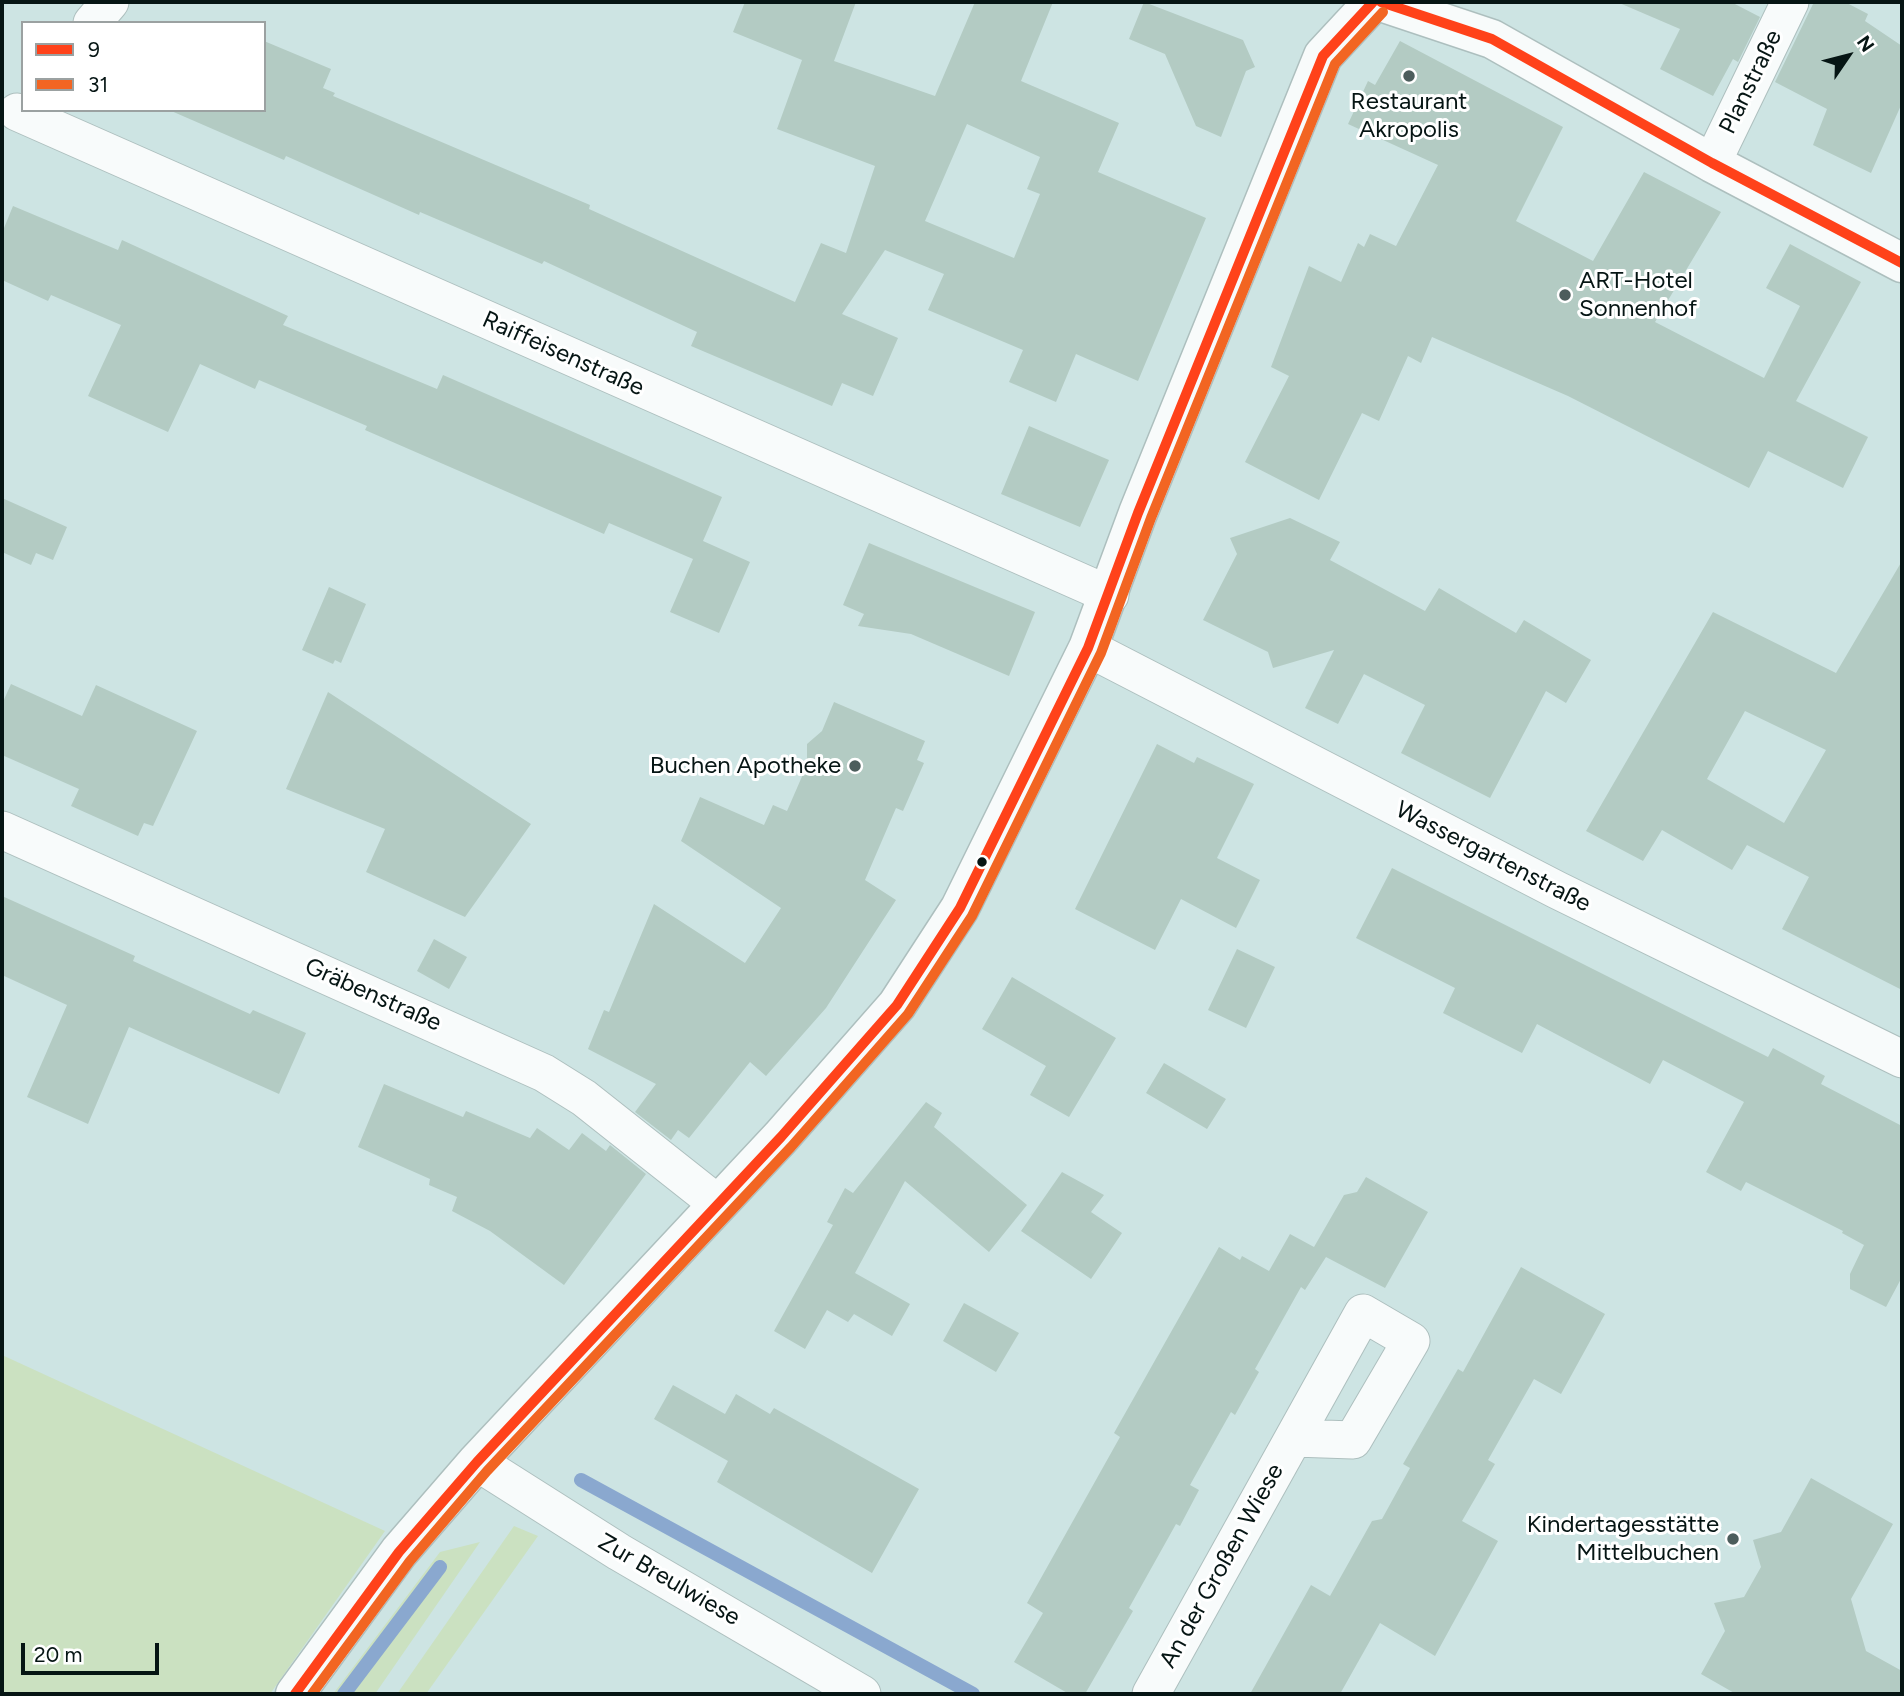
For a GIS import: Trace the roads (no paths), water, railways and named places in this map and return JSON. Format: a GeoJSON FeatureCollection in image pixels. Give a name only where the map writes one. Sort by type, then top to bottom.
{"type":"FeatureCollection","features":[{"type":"Feature","properties":{"kind":"main road"},"geometry":{"type":"LineString","coordinates":[[295,1694],[399,1552],[477,1462],[718,1204],[897,1005],[960,908],[1088,648],[1110,595],[1138,513],[1323,56],[1373,2]]}},
{"type":"Feature","properties":{"kind":"main road"},"geometry":{"type":"LineString","coordinates":[[1381,2],[1492,39],[1712,163],[1902,263]]}},
{"type":"Feature","properties":{"kind":"street"},"geometry":{"type":"LineString","coordinates":[[94,21],[110,2]]}},
{"type":"Feature","properties":{"kind":"street","name":"Planstraße"},"geometry":{"type":"LineString","coordinates":[[1712,163],[1790,2]]}},
{"type":"Feature","properties":{"kind":"street","name":"Raiffeisenstraße"},"geometry":{"type":"LineString","coordinates":[[14,116],[1110,595]]}},
{"type":"Feature","properties":{"kind":"street","name":"Wassergartenstraße"},"geometry":{"type":"LineString","coordinates":[[1088,648],[1557,890],[1902,1059]]}},
{"type":"Feature","properties":{"kind":"street","name":"Gräbenstraße"},"geometry":{"type":"LineString","coordinates":[[2,830],[544,1073],[584,1098],[718,1204]]}},
{"type":"Feature","properties":{"kind":"street","name":"An der Großen Wiese"},"geometry":{"type":"LineString","coordinates":[[1151,1694],[1294,1438]]}},
{"type":"Feature","properties":{"kind":"street","name":"Zur Breulwiese"},"geometry":{"type":"LineString","coordinates":[[477,1462],[619,1552],[862,1694]]}},
{"type":"Feature","properties":{"kind":"waterway"},"geometry":{"type":"LineString","coordinates":[[581,1480],[973,1694]]}},
{"type":"Feature","properties":{"kind":"waterway"},"geometry":{"type":"LineString","coordinates":[[344,1694],[440,1567]]}},
{"type":"Feature","properties":{"kind":"place","name":"Restaurant Akropolis"},"geometry":{"type":"Point","coordinates":[1409,76]}},
{"type":"Feature","properties":{"kind":"place","name":"ART-Hotel Sonnenhof"},"geometry":{"type":"Point","coordinates":[1565,295]}},
{"type":"Feature","properties":{"kind":"place","name":"Buchen Apotheke"},"geometry":{"type":"Point","coordinates":[855,766]}},
{"type":"Feature","properties":{"kind":"place","name":"Kindertagesstätte Mittelbuchen"},"geometry":{"type":"Point","coordinates":[1733,1539]}}]}
